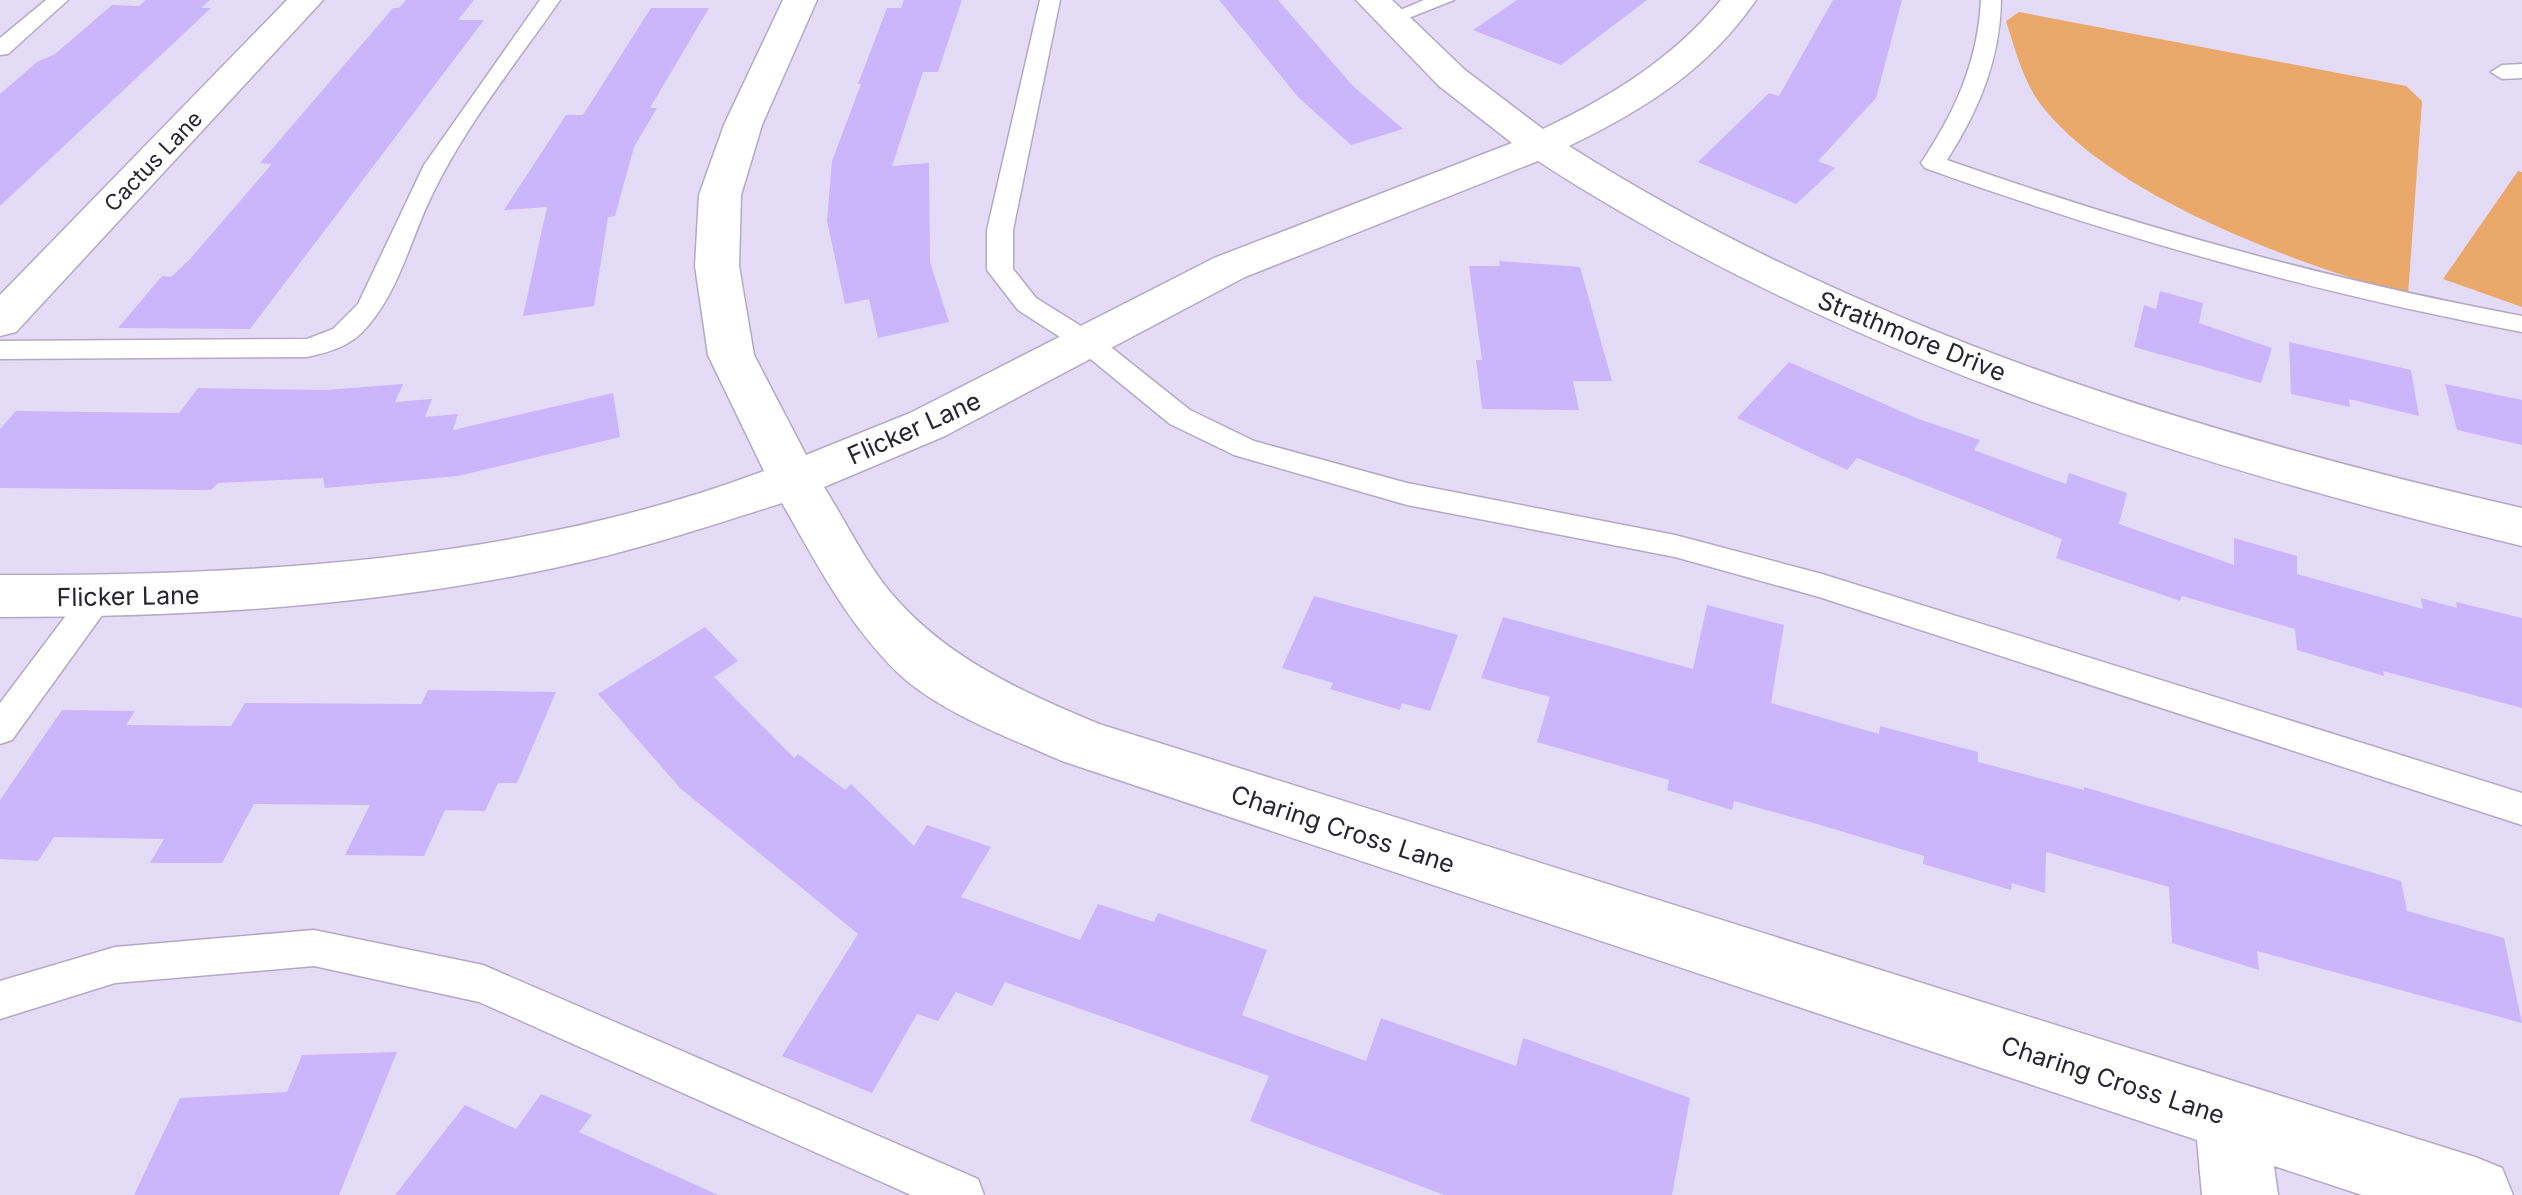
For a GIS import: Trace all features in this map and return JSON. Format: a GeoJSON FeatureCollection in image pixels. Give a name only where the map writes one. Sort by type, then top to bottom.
{"type":"FeatureCollection","features":[{"type":"Feature","properties":{"kind":"street","name":"Cactus Lane"},"geometry":{"type":"LineString","coordinates":[[0,322],[306,0]]}},
{"type":"Feature","properties":{"kind":"street","name":"Charing Cross Lane"},"geometry":{"type":"LineString","coordinates":[[800,0],[743,125],[720,195],[716,266],[731,355],[793,479],[870,606],[922,660],[990,703],[1083,744],[2474,1195]]}},
{"type":"Feature","properties":{"kind":"street","name":"Flicker Lane"},"geometry":{"type":"LineString","coordinates":[[0,596],[204,595],[353,584],[509,559],[681,516],[793,479],[875,448],[1207,278],[1276,247],[1540,145],[1610,111],[1670,74],[1718,32],[1738,0]]}},
{"type":"Feature","properties":{"kind":"street","name":"Strathmore Drive"},"geometry":{"type":"LineString","coordinates":[[1381,10],[1452,77],[1540,145],[1666,222],[1815,296],[1955,356],[2107,413],[2296,470],[2522,526]]}},
{"type":"Feature","properties":{"kind":"street"},"geometry":{"type":"LineString","coordinates":[[2232,1119],[2240,1195]]}},
{"type":"Feature","properties":{"kind":"lane"},"geometry":{"type":"LineString","coordinates":[[0,49],[58,0]]}},
{"type":"Feature","properties":{"kind":"lane"},"geometry":{"type":"LineString","coordinates":[[0,350],[308,348],[342,339],[368,308],[386,276],[417,200],[447,144],[550,0]]}},
{"type":"Feature","properties":{"kind":"lane"},"geometry":{"type":"LineString","coordinates":[[1050,0],[1000,230],[1000,270],[1027,304],[1087,342],[1180,416],[1244,448],[1407,494],[1675,546],[1822,586],[2522,810]]}},
{"type":"Feature","properties":{"kind":"lane"},"geometry":{"type":"LineString","coordinates":[[1381,10],[1444,0]]}},
{"type":"Feature","properties":{"kind":"lane"},"geometry":{"type":"LineString","coordinates":[[1991,0],[1989,42],[1980,78],[1960,123],[1933,163],[2080,216],[2242,264],[2388,299],[2522,324]]}},
{"type":"Feature","properties":{"kind":"lane"},"geometry":{"type":"LineString","coordinates":[[0,730],[97,598]]}},
{"type":"Feature","properties":{"kind":"lane"},"geometry":{"type":"LineString","coordinates":[[0,1000],[115,965],[314,948],[483,984],[962,1195]]}},
{"type":"Feature","properties":{"kind":"shaded area"},"geometry":{"type":"Polygon","coordinates":[[[2019,12],[2406,86],[2422,101],[2408,295],[2263,246],[2160,198],[2114,170],[2074,139],[2036,97],[2006,21],[2019,12]]]}},
{"type":"Feature","properties":{"kind":"shaded area"},"geometry":{"type":"Polygon","coordinates":[[[2518,171],[2522,172],[2522,307],[2443,279],[2518,171]]]}},
{"type":"Feature","properties":{"kind":"building"},"geometry":{"type":"Polygon","coordinates":[[[146,0],[210,0],[201,8],[211,8],[0,206],[0,94],[112,5],[139,6],[146,0]]]}},
{"type":"Feature","properties":{"kind":"building"},"geometry":{"type":"Polygon","coordinates":[[[406,0],[474,0],[458,20],[484,20],[250,329],[118,328],[162,276],[171,277],[190,259],[272,164],[260,163],[393,8],[399,8],[406,0]]]}},
{"type":"Feature","properties":{"kind":"building"},"geometry":{"type":"Polygon","coordinates":[[[904,0],[962,0],[938,72],[923,72],[892,166],[929,163],[930,262],[949,322],[878,338],[869,299],[845,304],[827,221],[832,161],[858,84],[887,8],[901,8],[904,0]]]}},
{"type":"Feature","properties":{"kind":"building"},"geometry":{"type":"Polygon","coordinates":[[[1219,0],[1278,0],[1353,86],[1403,129],[1351,145],[1298,97],[1219,0]]]}},
{"type":"Feature","properties":{"kind":"building"},"geometry":{"type":"Polygon","coordinates":[[[1517,0],[1647,0],[1561,65],[1473,30],[1517,0]]]}},
{"type":"Feature","properties":{"kind":"building"},"geometry":{"type":"Polygon","coordinates":[[[1833,0],[1902,0],[1876,98],[1818,161],[1835,168],[1796,204],[1698,162],[1769,93],[1779,96],[1833,0]]]}},
{"type":"Feature","properties":{"kind":"building"},"geometry":{"type":"Polygon","coordinates":[[[651,8],[709,8],[650,108],[657,108],[634,147],[615,216],[608,217],[594,306],[523,316],[547,207],[504,210],[566,115],[583,115],[651,8]]]}},
{"type":"Feature","properties":{"kind":"building"},"geometry":{"type":"Polygon","coordinates":[[[1499,261],[1580,267],[1612,381],[1573,381],[1579,410],[1482,409],[1476,360],[1482,360],[1469,266],[1500,266],[1499,261]]]}},
{"type":"Feature","properties":{"kind":"building"},"geometry":{"type":"Polygon","coordinates":[[[2160,291],[2203,303],[2199,323],[2272,348],[2261,383],[2134,347],[2144,305],[2156,309],[2160,291]]]}},
{"type":"Feature","properties":{"kind":"building"},"geometry":{"type":"Polygon","coordinates":[[[2289,342],[2411,370],[2419,416],[2349,399],[2350,407],[2291,394],[2289,342]]]}},
{"type":"Feature","properties":{"kind":"building"},"geometry":{"type":"Polygon","coordinates":[[[1789,362],[1916,418],[1980,440],[1974,450],[2066,484],[2069,473],[2127,493],[2119,524],[2234,565],[2234,538],[2297,556],[2297,574],[2423,609],[2421,598],[2522,618],[2522,708],[2383,671],[2384,676],[2297,650],[2295,629],[2182,596],[2180,601],[2056,558],[2062,539],[1857,458],[1847,470],[1737,418],[1789,362]]]}},
{"type":"Feature","properties":{"kind":"building"},"geometry":{"type":"Polygon","coordinates":[[[403,384],[395,402],[432,399],[425,417],[458,414],[453,430],[613,393],[620,437],[458,476],[325,488],[323,478],[218,483],[211,490],[0,488],[0,429],[16,411],[179,413],[198,388],[325,390],[403,384]]]}},
{"type":"Feature","properties":{"kind":"building"},"geometry":{"type":"Polygon","coordinates":[[[2445,384],[2522,400],[2522,445],[2457,430],[2445,384]]]}},
{"type":"Feature","properties":{"kind":"building"},"geometry":{"type":"Polygon","coordinates":[[[1314,596],[1458,635],[1430,711],[1402,703],[1400,710],[1330,689],[1333,683],[1282,668],[1314,596]]]}},
{"type":"Feature","properties":{"kind":"building"},"geometry":{"type":"Polygon","coordinates":[[[1707,605],[1784,625],[1771,703],[1879,734],[1880,726],[1978,752],[1978,762],[2084,787],[2401,881],[2407,911],[2504,938],[2522,1023],[2257,951],[2259,970],[2172,943],[2169,887],[2046,852],[2045,893],[2012,883],[2011,890],[1923,864],[1924,856],[1817,824],[1734,801],[1732,810],[1667,790],[1669,780],[1537,742],[1550,697],[1481,678],[1503,617],[1693,669],[1707,605]]]}},
{"type":"Feature","properties":{"kind":"building"},"geometry":{"type":"Polygon","coordinates":[[[705,627],[738,661],[714,677],[794,758],[798,754],[845,790],[851,784],[914,846],[927,825],[991,847],[961,897],[1080,940],[1098,904],[1154,922],[1158,913],[1267,950],[1242,1015],[1366,1061],[1381,1018],[1516,1066],[1523,1038],[1690,1098],[1672,1195],[1444,1195],[1250,1121],[1269,1076],[1005,982],[992,1006],[956,992],[938,1021],[917,1014],[872,1093],[782,1056],[858,934],[680,788],[598,694],[705,627]]]}},
{"type":"Feature","properties":{"kind":"building"},"geometry":{"type":"Polygon","coordinates":[[[428,690],[556,692],[517,783],[498,783],[485,811],[445,810],[424,856],[345,855],[370,805],[254,804],[222,863],[150,863],[164,839],[54,837],[38,861],[0,859],[0,800],[62,710],[135,711],[126,725],[231,726],[245,703],[421,704],[428,690]]]}},
{"type":"Feature","properties":{"kind":"building"},"geometry":{"type":"Polygon","coordinates":[[[397,1052],[339,1195],[134,1195],[180,1098],[287,1092],[302,1055],[397,1052]]]}},
{"type":"Feature","properties":{"kind":"building"},"geometry":{"type":"Polygon","coordinates":[[[541,1094],[592,1115],[579,1132],[718,1195],[395,1195],[465,1105],[516,1129],[541,1094]]]}}]}
